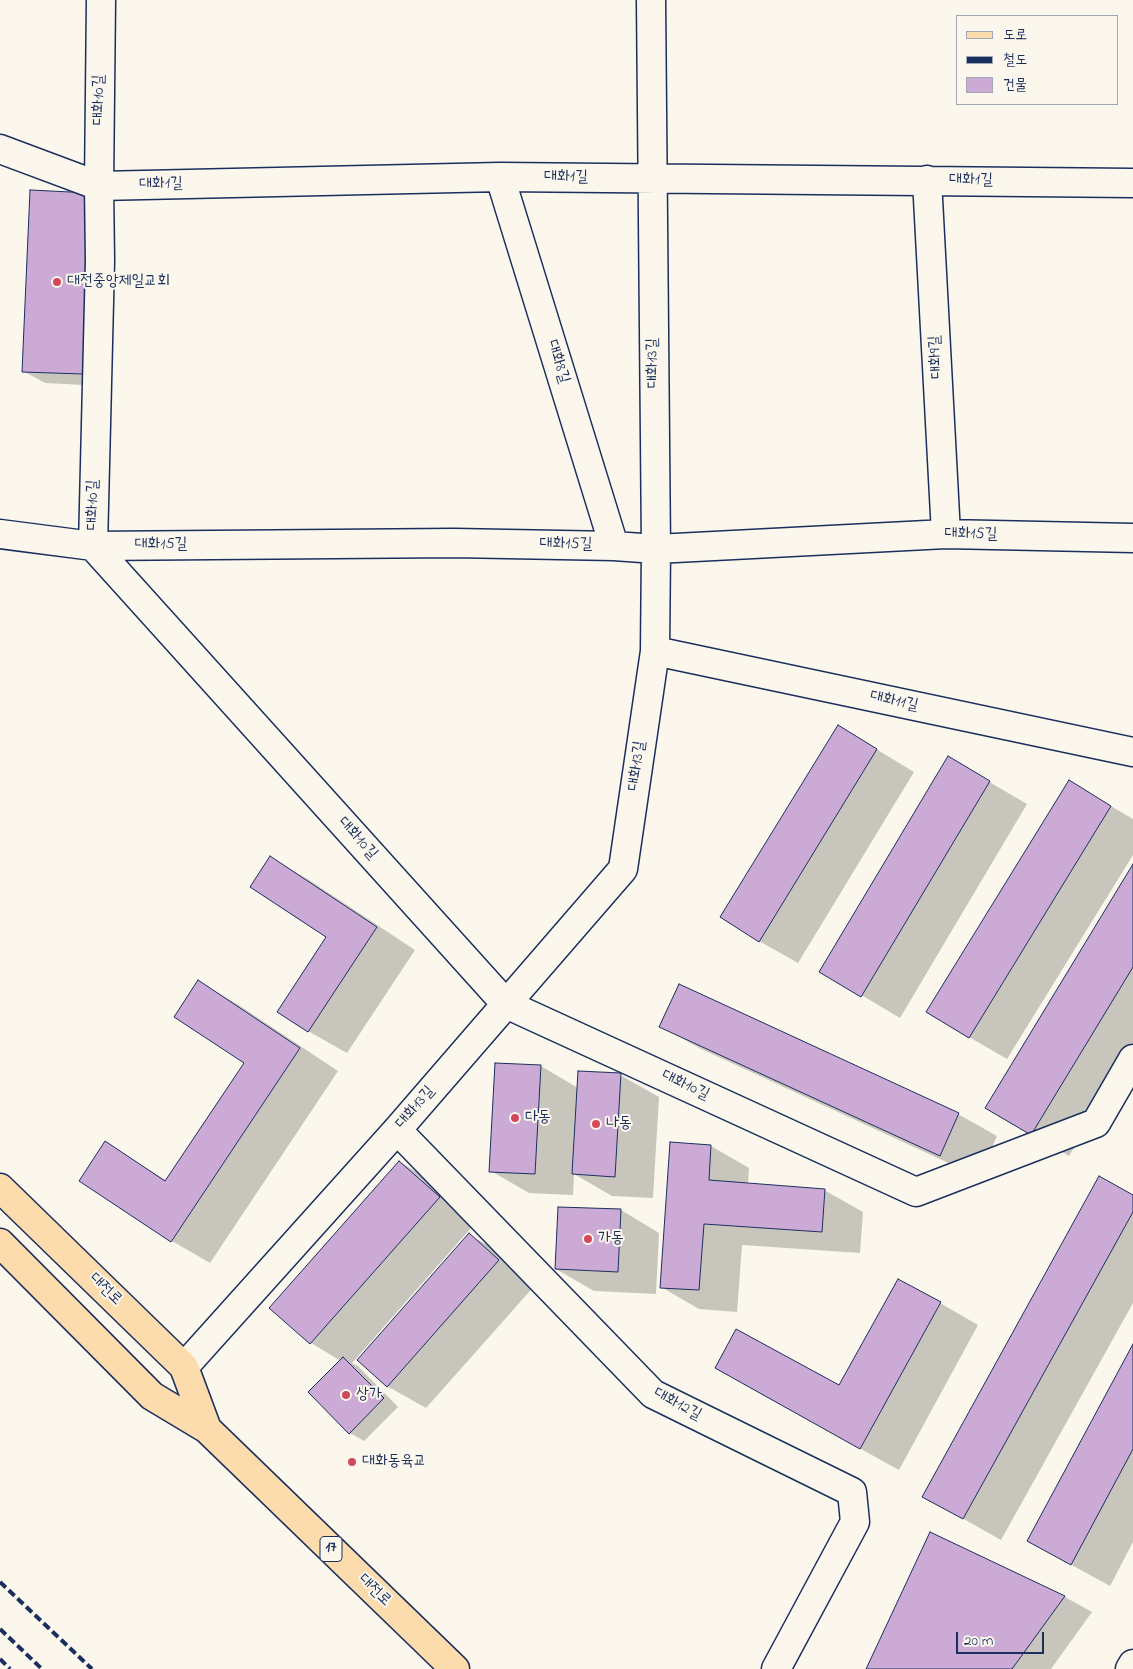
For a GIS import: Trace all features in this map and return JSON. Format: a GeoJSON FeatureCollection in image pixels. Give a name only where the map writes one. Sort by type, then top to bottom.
{"type":"FeatureCollection","features":[{"type":"Feature","properties":{"kind":"main road","name":"대전로"},"geometry":{"type":"LineString","coordinates":[[0,1188],[184,1366],[207,1429]]}},
{"type":"Feature","properties":{"kind":"main road","name":"대전로"},"geometry":{"type":"LineString","coordinates":[[0,1243],[152,1396],[207,1429],[454,1669]]}},
{"type":"Feature","properties":{"kind":"street","name":"대화10길"},"geometry":{"type":"LineString","coordinates":[[101,0],[100,261],[93,546],[506,1004],[916,1192],[1096,1123],[1133,1059]]}},
{"type":"Feature","properties":{"kind":"street","name":"대화13길"},"geometry":{"type":"LineString","coordinates":[[184,1366],[398,1130],[623,869],[655,651],[656,549],[651,0]]}},
{"type":"Feature","properties":{"kind":"street","name":"대화1길"},"geometry":{"type":"LineString","coordinates":[[2,152],[99,186],[500,178],[1133,183]]}},
{"type":"Feature","properties":{"kind":"street","name":"대화8길"},"geometry":{"type":"LineString","coordinates":[[500,178],[614,546]]}},
{"type":"Feature","properties":{"kind":"street","name":"대화9길"},"geometry":{"type":"LineString","coordinates":[[928,180],[946,534]]}},
{"type":"Feature","properties":{"kind":"street","name":"대화15길"},"geometry":{"type":"LineString","coordinates":[[0,534],[93,546],[454,543],[614,546],[656,549],[946,534],[1133,538]]}},
{"type":"Feature","properties":{"kind":"street","name":"대화11길"},"geometry":{"type":"LineString","coordinates":[[655,651],[1133,752]]}},
{"type":"Feature","properties":{"kind":"street","name":"대화12길"},"geometry":{"type":"LineString","coordinates":[[398,1130],[653,1394],[852,1492],[856,1522],[776,1669]]}},
{"type":"Feature","properties":{"kind":"street"},"geometry":{"type":"LineString","coordinates":[[1130,1669],[1133,1664]]}},
{"type":"Feature","properties":{"kind":"building","name":"대전중앙제일교회"},"geometry":{"type":"Polygon","coordinates":[[[30,190],[91,193],[83,374],[22,372],[30,190]]]}},
{"type":"Feature","properties":{"kind":"building"},"geometry":{"type":"Polygon","coordinates":[[[838,725],[877,749],[759,942],[720,917],[838,725]]]}},
{"type":"Feature","properties":{"kind":"building"},"geometry":{"type":"Polygon","coordinates":[[[948,756],[990,781],[861,997],[819,972],[948,756]]]}},
{"type":"Feature","properties":{"kind":"building"},"geometry":{"type":"Polygon","coordinates":[[[1069,780],[1111,806],[969,1038],[926,1012],[1069,780]]]}},
{"type":"Feature","properties":{"kind":"building"},"geometry":{"type":"Polygon","coordinates":[[[270,856],[377,927],[308,1032],[277,1012],[326,937],[250,887],[270,856]]]}},
{"type":"Feature","properties":{"kind":"building"},"geometry":{"type":"Polygon","coordinates":[[[1133,864],[1133,967],[1031,1135],[985,1108],[1133,864]]]}},
{"type":"Feature","properties":{"kind":"building"},"geometry":{"type":"Polygon","coordinates":[[[198,980],[300,1048],[171,1242],[79,1181],[105,1141],[165,1181],[244,1063],[174,1017],[198,980]]]}},
{"type":"Feature","properties":{"kind":"building"},"geometry":{"type":"Polygon","coordinates":[[[679,984],[959,1113],[940,1156],[659,1027],[679,984]]]}},
{"type":"Feature","properties":{"kind":"building","name":"다동"},"geometry":{"type":"Polygon","coordinates":[[[495,1063],[541,1065],[535,1174],[489,1172],[495,1063]]]}},
{"type":"Feature","properties":{"kind":"building","name":"나동"},"geometry":{"type":"Polygon","coordinates":[[[578,1071],[621,1073],[615,1177],[572,1174],[578,1071]]]}},
{"type":"Feature","properties":{"kind":"building"},"geometry":{"type":"Polygon","coordinates":[[[670,1142],[711,1145],[709,1180],[825,1189],[822,1232],[704,1224],[699,1290],[660,1288],[670,1142]]]}},
{"type":"Feature","properties":{"kind":"building"},"geometry":{"type":"Polygon","coordinates":[[[399,1161],[440,1197],[310,1344],[269,1308],[399,1161]]]}},
{"type":"Feature","properties":{"kind":"building"},"geometry":{"type":"Polygon","coordinates":[[[1099,1176],[1133,1195],[1133,1212],[963,1519],[922,1497],[1099,1176]]]}},
{"type":"Feature","properties":{"kind":"building","name":"가동"},"geometry":{"type":"Polygon","coordinates":[[[558,1207],[621,1209],[618,1272],[555,1269],[558,1207]]]}},
{"type":"Feature","properties":{"kind":"building"},"geometry":{"type":"Polygon","coordinates":[[[469,1233],[499,1260],[387,1387],[357,1360],[469,1233]]]}},
{"type":"Feature","properties":{"kind":"building"},"geometry":{"type":"Polygon","coordinates":[[[898,1279],[941,1302],[860,1449],[715,1368],[736,1329],[839,1385],[898,1279]]]}},
{"type":"Feature","properties":{"kind":"building"},"geometry":{"type":"Polygon","coordinates":[[[1133,1344],[1133,1449],[1071,1565],[1027,1541],[1133,1344]]]}},
{"type":"Feature","properties":{"kind":"building","name":"상가"},"geometry":{"type":"Polygon","coordinates":[[[343,1357],[384,1398],[349,1434],[308,1392],[343,1357]]]}},
{"type":"Feature","properties":{"kind":"building"},"geometry":{"type":"Polygon","coordinates":[[[930,1532],[1065,1596],[1012,1669],[866,1669],[930,1532]]]}},
{"type":"Feature","properties":{"kind":"railway"},"geometry":{"type":"LineString","coordinates":[[0,1582],[92,1669]]}},
{"type":"Feature","properties":{"kind":"railway"},"geometry":{"type":"LineString","coordinates":[[0,1629],[42,1669]]}},
{"type":"Feature","properties":{"kind":"railway"},"geometry":{"type":"LineString","coordinates":[[0,1659],[10,1669]]}},
{"type":"Feature","properties":{"kind":"place","name":"대전중앙제일교회"},"geometry":{"type":"Point","coordinates":[57,282]}},
{"type":"Feature","properties":{"kind":"place","name":"다동"},"geometry":{"type":"Point","coordinates":[515,1118]}},
{"type":"Feature","properties":{"kind":"place","name":"나동"},"geometry":{"type":"Point","coordinates":[596,1124]}},
{"type":"Feature","properties":{"kind":"place","name":"가동"},"geometry":{"type":"Point","coordinates":[588,1239]}},
{"type":"Feature","properties":{"kind":"place","name":"상가"},"geometry":{"type":"Point","coordinates":[346,1395]}},
{"type":"Feature","properties":{"kind":"place","name":"대화동육교"},"geometry":{"type":"Point","coordinates":[352,1462]}}]}
